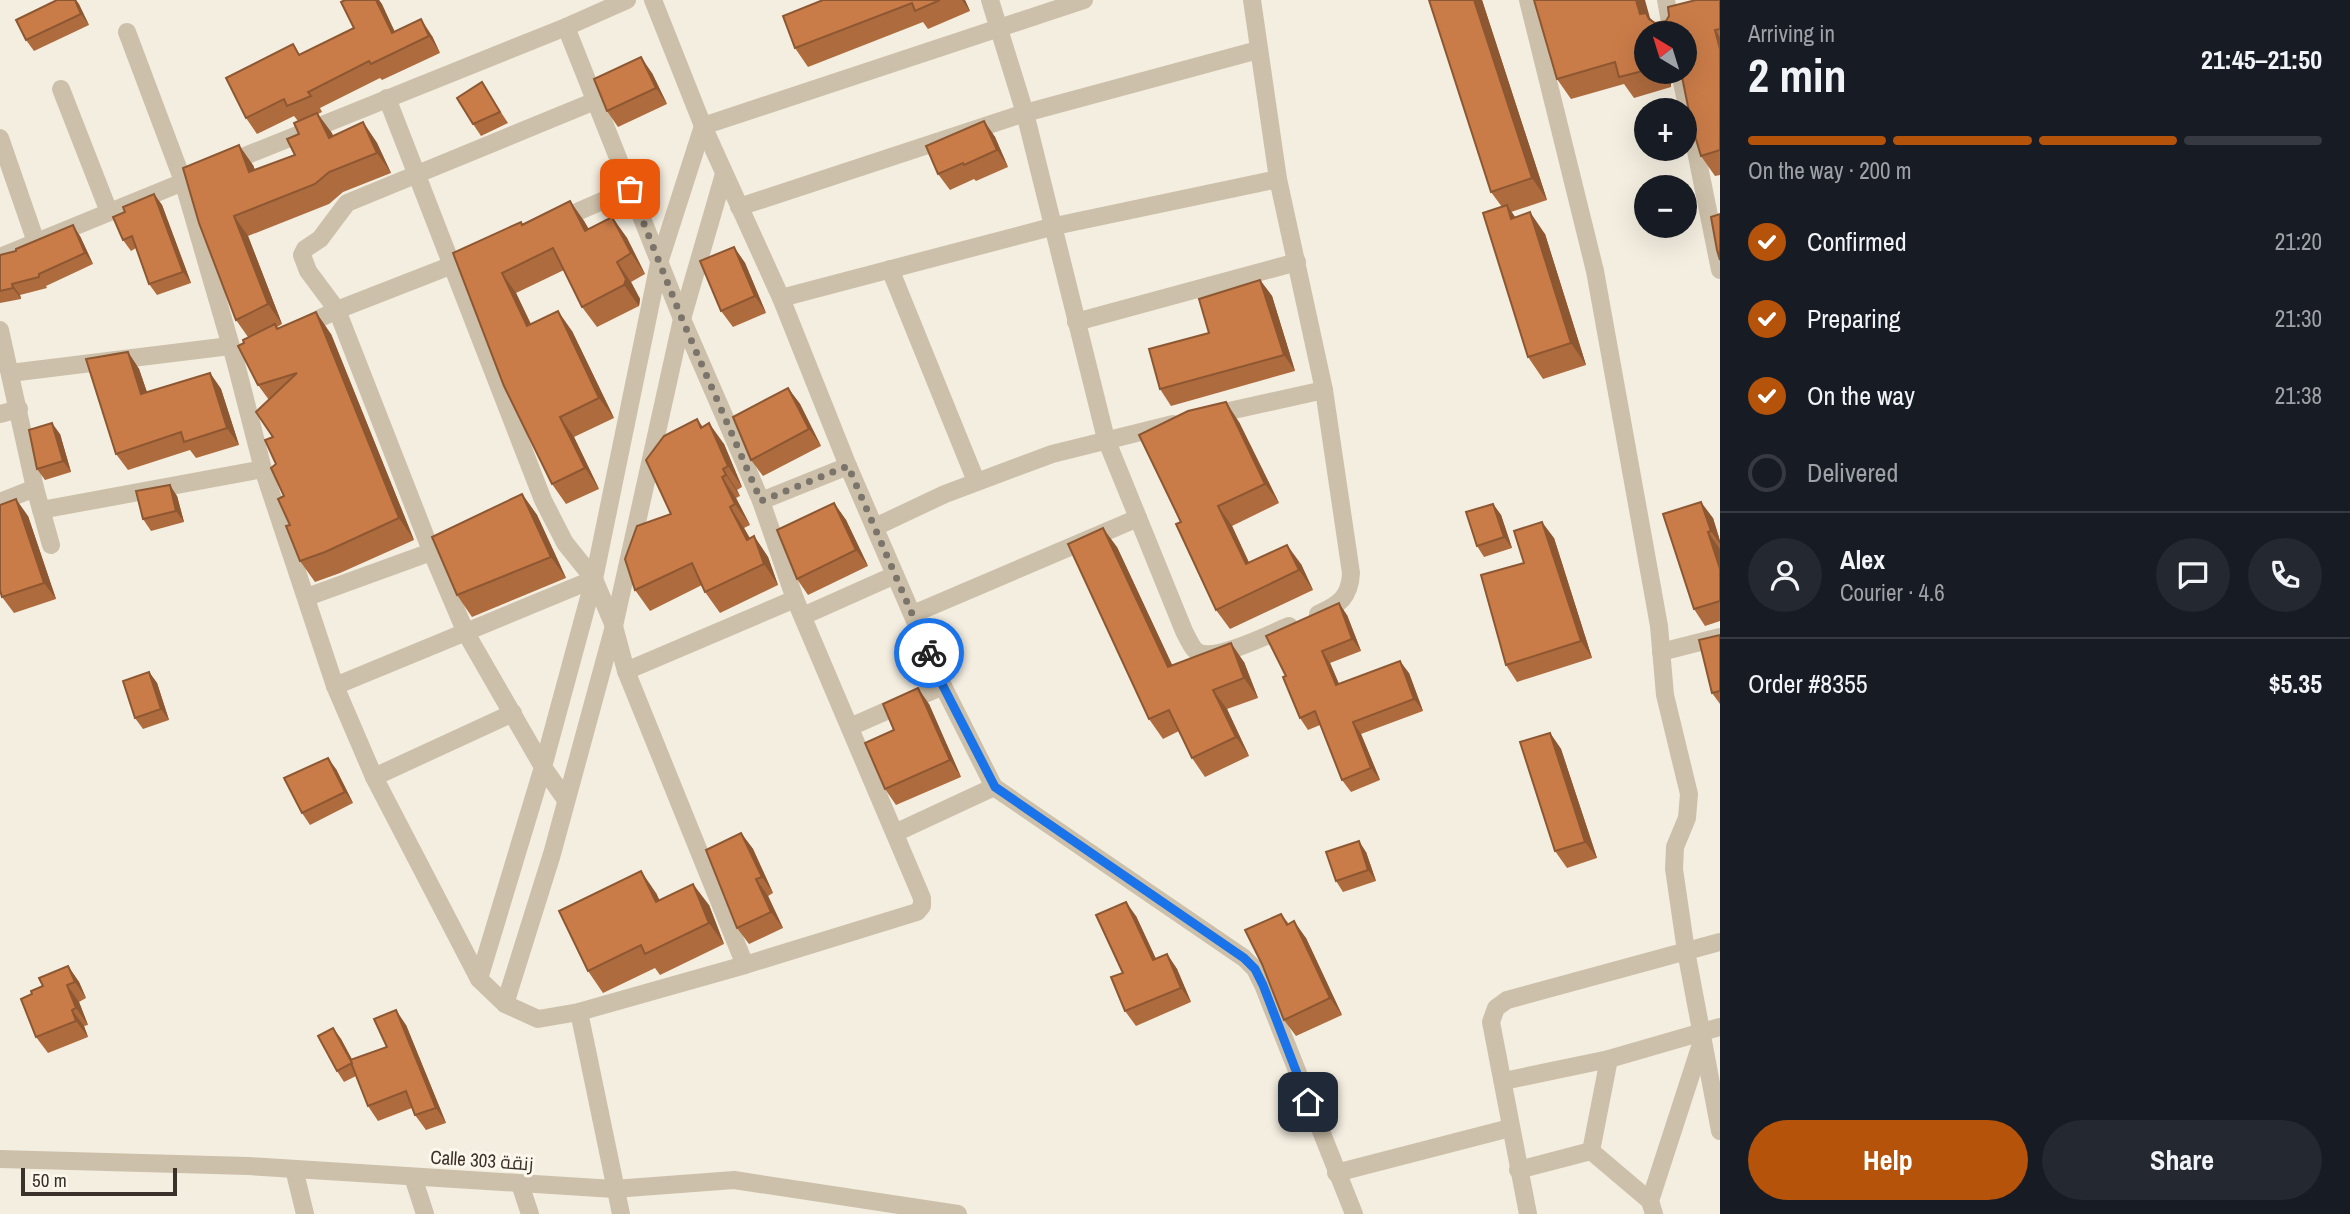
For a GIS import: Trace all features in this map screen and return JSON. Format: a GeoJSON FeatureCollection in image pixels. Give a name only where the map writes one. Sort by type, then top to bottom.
{"type":"FeatureCollection","features":[{"type":"Feature","properties":{"kind":"street"},"geometry":{"type":"LineString","coordinates":[[0,257],[566,27],[626,0]]}},
{"type":"Feature","properties":{"kind":"street"},"geometry":{"type":"LineString","coordinates":[[653,0],[703,126],[781,298],[848,466],[943,686],[995,787],[1244,958],[1255,969],[1354,1214]]}},
{"type":"Feature","properties":{"kind":"street"},"geometry":{"type":"LineString","coordinates":[[990,0],[1026,113],[1106,439],[1184,631],[1196,651],[1208,655],[1227,651],[1336,607],[1346,597],[1351,573],[1324,390],[1278,180],[1252,0]]}},
{"type":"Feature","properties":{"kind":"street"},"geometry":{"type":"LineString","coordinates":[[703,126],[1084,0]]}},
{"type":"Feature","properties":{"kind":"street"},"geometry":{"type":"LineString","coordinates":[[1528,0],[1595,271],[1659,626],[1665,695],[1689,794],[1687,818],[1674,854],[1686,951],[1720,1131]]}},
{"type":"Feature","properties":{"kind":"street"},"geometry":{"type":"LineString","coordinates":[[1666,0],[1670,21]]}},
{"type":"Feature","properties":{"kind":"street"},"geometry":{"type":"LineString","coordinates":[[127,32],[183,181],[237,353],[263,469],[335,686],[374,777],[479,979],[505,1004],[538,1020],[579,1012],[745,965],[917,912],[922,906],[922,898],[795,599],[761,501],[682,319],[566,27]]}},
{"type":"Feature","properties":{"kind":"street"},"geometry":{"type":"LineString","coordinates":[[739,207],[1026,113],[1258,50]]}},
{"type":"Feature","properties":{"kind":"street"},"geometry":{"type":"LineString","coordinates":[[1682,84],[1720,270]]}},
{"type":"Feature","properties":{"kind":"street"},"geometry":{"type":"LineString","coordinates":[[61,89],[109,212]]}},
{"type":"Feature","properties":{"kind":"street"},"geometry":{"type":"LineString","coordinates":[[387,98],[536,503],[594,579],[614,626],[626,671],[745,965]]}},
{"type":"Feature","properties":{"kind":"street"},"geometry":{"type":"LineString","coordinates":[[566,800],[543,767],[466,633],[337,310],[304,263],[302,255],[305,249],[320,239],[347,203],[595,101]]}},
{"type":"Feature","properties":{"kind":"street"},"geometry":{"type":"LineString","coordinates":[[479,979],[543,767],[594,579],[659,262],[703,126]]}},
{"type":"Feature","properties":{"kind":"street"},"geometry":{"type":"LineString","coordinates":[[0,138],[36,242]]}},
{"type":"Feature","properties":{"kind":"street"},"geometry":{"type":"LineString","coordinates":[[505,1004],[614,626],[682,319],[724,174]]}},
{"type":"Feature","properties":{"kind":"street"},"geometry":{"type":"LineString","coordinates":[[781,298],[1055,226],[1278,180]]}},
{"type":"Feature","properties":{"kind":"street"},"geometry":{"type":"LineString","coordinates":[[540,228],[630,189]]}},
{"type":"Feature","properties":{"kind":"street"},"geometry":{"type":"LineString","coordinates":[[280,338],[337,310],[477,255]]}},
{"type":"Feature","properties":{"kind":"street"},"geometry":{"type":"LineString","coordinates":[[1076,323],[1297,262]]}},
{"type":"Feature","properties":{"kind":"street"},"geometry":{"type":"LineString","coordinates":[[890,269],[976,481]]}},
{"type":"Feature","properties":{"kind":"street"},"geometry":{"type":"LineString","coordinates":[[0,330],[51,545]]}},
{"type":"Feature","properties":{"kind":"street"},"geometry":{"type":"LineString","coordinates":[[9,373],[237,353]]}},
{"type":"Feature","properties":{"kind":"street"},"geometry":{"type":"LineString","coordinates":[[875,527],[976,481],[1052,454],[1106,439],[1324,390]]}},
{"type":"Feature","properties":{"kind":"street"},"geometry":{"type":"LineString","coordinates":[[0,414],[19,409]]}},
{"type":"Feature","properties":{"kind":"street"},"geometry":{"type":"LineString","coordinates":[[761,501],[848,466]]}},
{"type":"Feature","properties":{"kind":"street"},"geometry":{"type":"LineString","coordinates":[[41,510],[263,469]]}},
{"type":"Feature","properties":{"kind":"street"},"geometry":{"type":"LineString","coordinates":[[0,502],[36,488]]}},
{"type":"Feature","properties":{"kind":"street"},"geometry":{"type":"LineString","coordinates":[[913,614],[1138,518]]}},
{"type":"Feature","properties":{"kind":"street"},"geometry":{"type":"LineString","coordinates":[[307,597],[432,553],[456,541]]}},
{"type":"Feature","properties":{"kind":"street"},"geometry":{"type":"LineString","coordinates":[[803,616],[895,575]]}},
{"type":"Feature","properties":{"kind":"street"},"geometry":{"type":"LineString","coordinates":[[335,686],[594,579]]}},
{"type":"Feature","properties":{"kind":"street"},"geometry":{"type":"LineString","coordinates":[[626,671],[795,599]]}},
{"type":"Feature","properties":{"kind":"street"},"geometry":{"type":"LineString","coordinates":[[1661,652],[1720,637]]}},
{"type":"Feature","properties":{"kind":"street"},"geometry":{"type":"LineString","coordinates":[[850,727],[943,686]]}},
{"type":"Feature","properties":{"kind":"street"},"geometry":{"type":"LineString","coordinates":[[374,777],[513,713]]}},
{"type":"Feature","properties":{"kind":"street"},"geometry":{"type":"LineString","coordinates":[[895,833],[995,787]]}},
{"type":"Feature","properties":{"kind":"street"},"geometry":{"type":"LineString","coordinates":[[1528,1214],[1491,1022],[1493,1013],[1501,1003],[1720,942]]}},
{"type":"Feature","properties":{"kind":"street"},"geometry":{"type":"LineString","coordinates":[[579,1012],[621,1214]]}},
{"type":"Feature","properties":{"kind":"street"},"geometry":{"type":"LineString","coordinates":[[1504,1081],[1609,1059],[1702,1035],[1720,1027]]}},
{"type":"Feature","properties":{"kind":"street"},"geometry":{"type":"LineString","coordinates":[[1591,1151],[1652,1208],[1702,1035]]}},
{"type":"Feature","properties":{"kind":"street"},"geometry":{"type":"LineString","coordinates":[[1591,1151],[1609,1059]]}},
{"type":"Feature","properties":{"kind":"street"},"geometry":{"type":"LineString","coordinates":[[1336,1173],[1510,1128]]}},
{"type":"Feature","properties":{"kind":"street"},"geometry":{"type":"LineString","coordinates":[[1518,1170],[1591,1151]]}},
{"type":"Feature","properties":{"kind":"street","name":"Calle 303 زنقة"},"geometry":{"type":"LineString","coordinates":[[0,1159],[294,1169],[614,1189],[734,1180],[958,1214]]}},
{"type":"Feature","properties":{"kind":"street"},"geometry":{"type":"LineString","coordinates":[[294,1169],[305,1214]]}},
{"type":"Feature","properties":{"kind":"street"},"geometry":{"type":"LineString","coordinates":[[414,1177],[425,1214]]}},
{"type":"Feature","properties":{"kind":"street"},"geometry":{"type":"LineString","coordinates":[[520,1184],[530,1214]]}},
{"type":"Feature","properties":{"kind":"building"},"geometry":{"type":"Polygon","coordinates":[[[57,0],[75,0],[81,14],[26,40],[16,20],[57,0]]]}},
{"type":"Feature","properties":{"kind":"building"},"geometry":{"type":"Polygon","coordinates":[[[376,0],[392,33],[421,19],[429,36],[371,64],[369,61],[308,92],[311,96],[287,106],[284,99],[246,118],[226,78],[293,44],[299,55],[354,28],[341,2],[376,0]]]}},
{"type":"Feature","properties":{"kind":"building"},"geometry":{"type":"Polygon","coordinates":[[[823,0],[940,0],[915,11],[912,3],[795,48],[783,16],[823,0]]]}},
{"type":"Feature","properties":{"kind":"building"},"geometry":{"type":"Polygon","coordinates":[[[1429,0],[1474,0],[1532,178],[1491,192],[1429,0]]]}},
{"type":"Feature","properties":{"kind":"building"},"geometry":{"type":"Polygon","coordinates":[[[1534,0],[1636,0],[1640,14],[1646,13],[1652,21],[1634,21],[1634,73],[1619,77],[1615,62],[1557,79],[1534,0]]]}},
{"type":"Feature","properties":{"kind":"building"},"geometry":{"type":"Polygon","coordinates":[[[1696,0],[1720,0],[1720,29],[1715,30],[1720,49],[1720,150],[1701,156],[1697,143],[1697,98],[1686,98],[1683,84],[1698,84],[1698,21],[1666,21],[1669,16],[1668,7],[1696,0]]]}},
{"type":"Feature","properties":{"kind":"building"},"geometry":{"type":"Polygon","coordinates":[[[641,57],[656,88],[607,111],[594,79],[641,57]]]}},
{"type":"Feature","properties":{"kind":"building"},"geometry":{"type":"Polygon","coordinates":[[[482,82],[500,112],[473,124],[457,98],[482,82]]]}},
{"type":"Feature","properties":{"kind":"building"},"geometry":{"type":"Polygon","coordinates":[[[317,113],[329,138],[363,122],[377,153],[329,172],[315,184],[234,216],[268,304],[236,320],[199,223],[183,168],[239,145],[249,172],[295,155],[287,139],[299,134],[294,123],[317,113]]]}},
{"type":"Feature","properties":{"kind":"building"},"geometry":{"type":"Polygon","coordinates":[[[984,121],[997,150],[938,174],[926,146],[984,121]]]}},
{"type":"Feature","properties":{"kind":"building"},"geometry":{"type":"Polygon","coordinates":[[[154,194],[183,272],[149,284],[132,236],[123,240],[113,217],[125,212],[123,207],[154,194]]]}},
{"type":"Feature","properties":{"kind":"building"},"geometry":{"type":"Polygon","coordinates":[[[570,201],[585,231],[612,217],[631,253],[617,262],[626,279],[624,285],[582,307],[553,248],[502,273],[527,326],[558,311],[599,398],[560,417],[585,468],[552,484],[504,386],[453,253],[521,222],[522,225],[570,201]]]}},
{"type":"Feature","properties":{"kind":"building"},"geometry":{"type":"Polygon","coordinates":[[[1507,205],[1511,219],[1530,212],[1571,343],[1528,357],[1483,213],[1507,205]]]}},
{"type":"Feature","properties":{"kind":"building"},"geometry":{"type":"Polygon","coordinates":[[[1720,214],[1720,260],[1711,217],[1720,214]]]}},
{"type":"Feature","properties":{"kind":"building"},"geometry":{"type":"Polygon","coordinates":[[[73,225],[85,253],[39,274],[39,277],[12,284],[13,288],[0,291],[0,255],[16,251],[73,225]]]}},
{"type":"Feature","properties":{"kind":"building"},"geometry":{"type":"Polygon","coordinates":[[[734,247],[755,296],[721,311],[700,261],[734,247]]]}},
{"type":"Feature","properties":{"kind":"building"},"geometry":{"type":"Polygon","coordinates":[[[1260,280],[1284,355],[1160,389],[1149,349],[1209,333],[1199,299],[1260,280]]]}},
{"type":"Feature","properties":{"kind":"building"},"geometry":{"type":"Polygon","coordinates":[[[316,312],[399,518],[300,561],[286,526],[290,525],[278,499],[284,496],[271,468],[276,464],[265,440],[273,437],[256,412],[297,373],[258,385],[238,346],[244,343],[243,340],[275,324],[277,329],[316,312]]]}},
{"type":"Feature","properties":{"kind":"building"},"geometry":{"type":"Polygon","coordinates":[[[128,352],[141,394],[210,373],[227,428],[184,442],[181,432],[116,454],[86,359],[128,352]]]}},
{"type":"Feature","properties":{"kind":"building"},"geometry":{"type":"Polygon","coordinates":[[[788,388],[809,429],[751,460],[733,417],[788,388]]]}},
{"type":"Feature","properties":{"kind":"building"},"geometry":{"type":"Polygon","coordinates":[[[1226,402],[1265,484],[1218,506],[1246,564],[1287,545],[1299,570],[1216,610],[1176,524],[1181,522],[1139,435],[1188,411],[1226,402]]]}},
{"type":"Feature","properties":{"kind":"building"},"geometry":{"type":"Polygon","coordinates":[[[697,419],[701,428],[709,423],[728,466],[723,469],[726,475],[722,477],[735,504],[730,507],[747,540],[754,536],[764,564],[705,592],[692,563],[635,590],[625,559],[637,526],[671,514],[646,460],[664,436],[697,419]]]}},
{"type":"Feature","properties":{"kind":"building"},"geometry":{"type":"Polygon","coordinates":[[[52,423],[63,461],[37,469],[29,430],[52,423]]]}},
{"type":"Feature","properties":{"kind":"building"},"geometry":{"type":"Polygon","coordinates":[[[170,485],[176,511],[143,519],[136,491],[170,485]]]}},
{"type":"Feature","properties":{"kind":"building"},"geometry":{"type":"Polygon","coordinates":[[[522,494],[551,557],[457,595],[432,537],[522,494]]]}},
{"type":"Feature","properties":{"kind":"building"},"geometry":{"type":"Polygon","coordinates":[[[16,499],[44,583],[2,597],[0,505],[16,499]]]}},
{"type":"Feature","properties":{"kind":"building"},"geometry":{"type":"Polygon","coordinates":[[[1701,502],[1720,569],[1720,601],[1694,609],[1663,514],[1701,502]]]}},
{"type":"Feature","properties":{"kind":"building"},"geometry":{"type":"Polygon","coordinates":[[[834,503],[856,550],[797,579],[777,530],[834,503]]]}},
{"type":"Feature","properties":{"kind":"building"},"geometry":{"type":"Polygon","coordinates":[[[1493,504],[1504,537],[1477,546],[1466,512],[1493,504]]]}},
{"type":"Feature","properties":{"kind":"building"},"geometry":{"type":"Polygon","coordinates":[[[1542,522],[1581,641],[1506,665],[1481,575],[1524,563],[1514,531],[1542,522]]]}},
{"type":"Feature","properties":{"kind":"building"},"geometry":{"type":"Polygon","coordinates":[[[1103,528],[1168,667],[1231,643],[1244,678],[1213,690],[1236,737],[1192,758],[1169,710],[1149,719],[1068,544],[1103,528]]]}},
{"type":"Feature","properties":{"kind":"building"},"geometry":{"type":"Polygon","coordinates":[[[1339,603],[1352,639],[1322,651],[1336,685],[1400,661],[1414,699],[1353,722],[1371,768],[1342,780],[1315,711],[1300,718],[1283,677],[1286,676],[1266,636],[1339,603]]]}},
{"type":"Feature","properties":{"kind":"building"},"geometry":{"type":"Polygon","coordinates":[[[1720,635],[1720,691],[1712,693],[1699,640],[1720,635]]]}},
{"type":"Feature","properties":{"kind":"building"},"geometry":{"type":"Polygon","coordinates":[[[149,672],[161,709],[135,718],[123,681],[149,672]]]}},
{"type":"Feature","properties":{"kind":"building"},"geometry":{"type":"Polygon","coordinates":[[[918,688],[950,760],[885,789],[865,743],[894,730],[883,704],[918,688]]]}},
{"type":"Feature","properties":{"kind":"building"},"geometry":{"type":"Polygon","coordinates":[[[1550,733],[1585,842],[1555,851],[1520,742],[1550,733]]]}},
{"type":"Feature","properties":{"kind":"building"},"geometry":{"type":"Polygon","coordinates":[[[328,758],[345,792],[302,813],[284,778],[328,758]]]}},
{"type":"Feature","properties":{"kind":"building"},"geometry":{"type":"Polygon","coordinates":[[[741,833],[762,877],[756,879],[771,912],[737,928],[706,850],[741,833]]]}},
{"type":"Feature","properties":{"kind":"building"},"geometry":{"type":"Polygon","coordinates":[[[1359,841],[1368,870],[1336,881],[1326,852],[1359,841]]]}},
{"type":"Feature","properties":{"kind":"building"},"geometry":{"type":"Polygon","coordinates":[[[641,871],[656,902],[693,884],[709,923],[645,954],[641,945],[588,971],[559,911],[641,871]]]}},
{"type":"Feature","properties":{"kind":"building"},"geometry":{"type":"Polygon","coordinates":[[[1126,902],[1153,960],[1167,954],[1181,988],[1125,1011],[1111,977],[1123,973],[1096,915],[1126,902]]]}},
{"type":"Feature","properties":{"kind":"building"},"geometry":{"type":"Polygon","coordinates":[[[1281,914],[1287,925],[1294,921],[1330,998],[1284,1020],[1245,930],[1281,914]]]}},
{"type":"Feature","properties":{"kind":"building"},"geometry":{"type":"Polygon","coordinates":[[[68,966],[75,982],[67,985],[76,1008],[72,1010],[76,1021],[36,1037],[21,999],[43,986],[39,978],[68,966]]]}},
{"type":"Feature","properties":{"kind":"building"},"geometry":{"type":"Polygon","coordinates":[[[396,1010],[436,1108],[415,1115],[406,1091],[368,1106],[350,1060],[387,1047],[374,1019],[396,1010]]]}},
{"type":"Feature","properties":{"kind":"building"},"geometry":{"type":"Polygon","coordinates":[[[333,1028],[352,1063],[337,1071],[318,1036],[333,1028]]]}},
{"type":"Feature","properties":{"kind":"way so far"},"geometry":{"type":"LineString","coordinates":[[630,189],[682,319],[761,501],[848,466],[929,653]]}},
{"type":"Feature","properties":{"kind":"route"},"geometry":{"type":"LineString","coordinates":[[929,653],[995,787],[1244,958],[1255,969],[1308,1102]]}}]}
